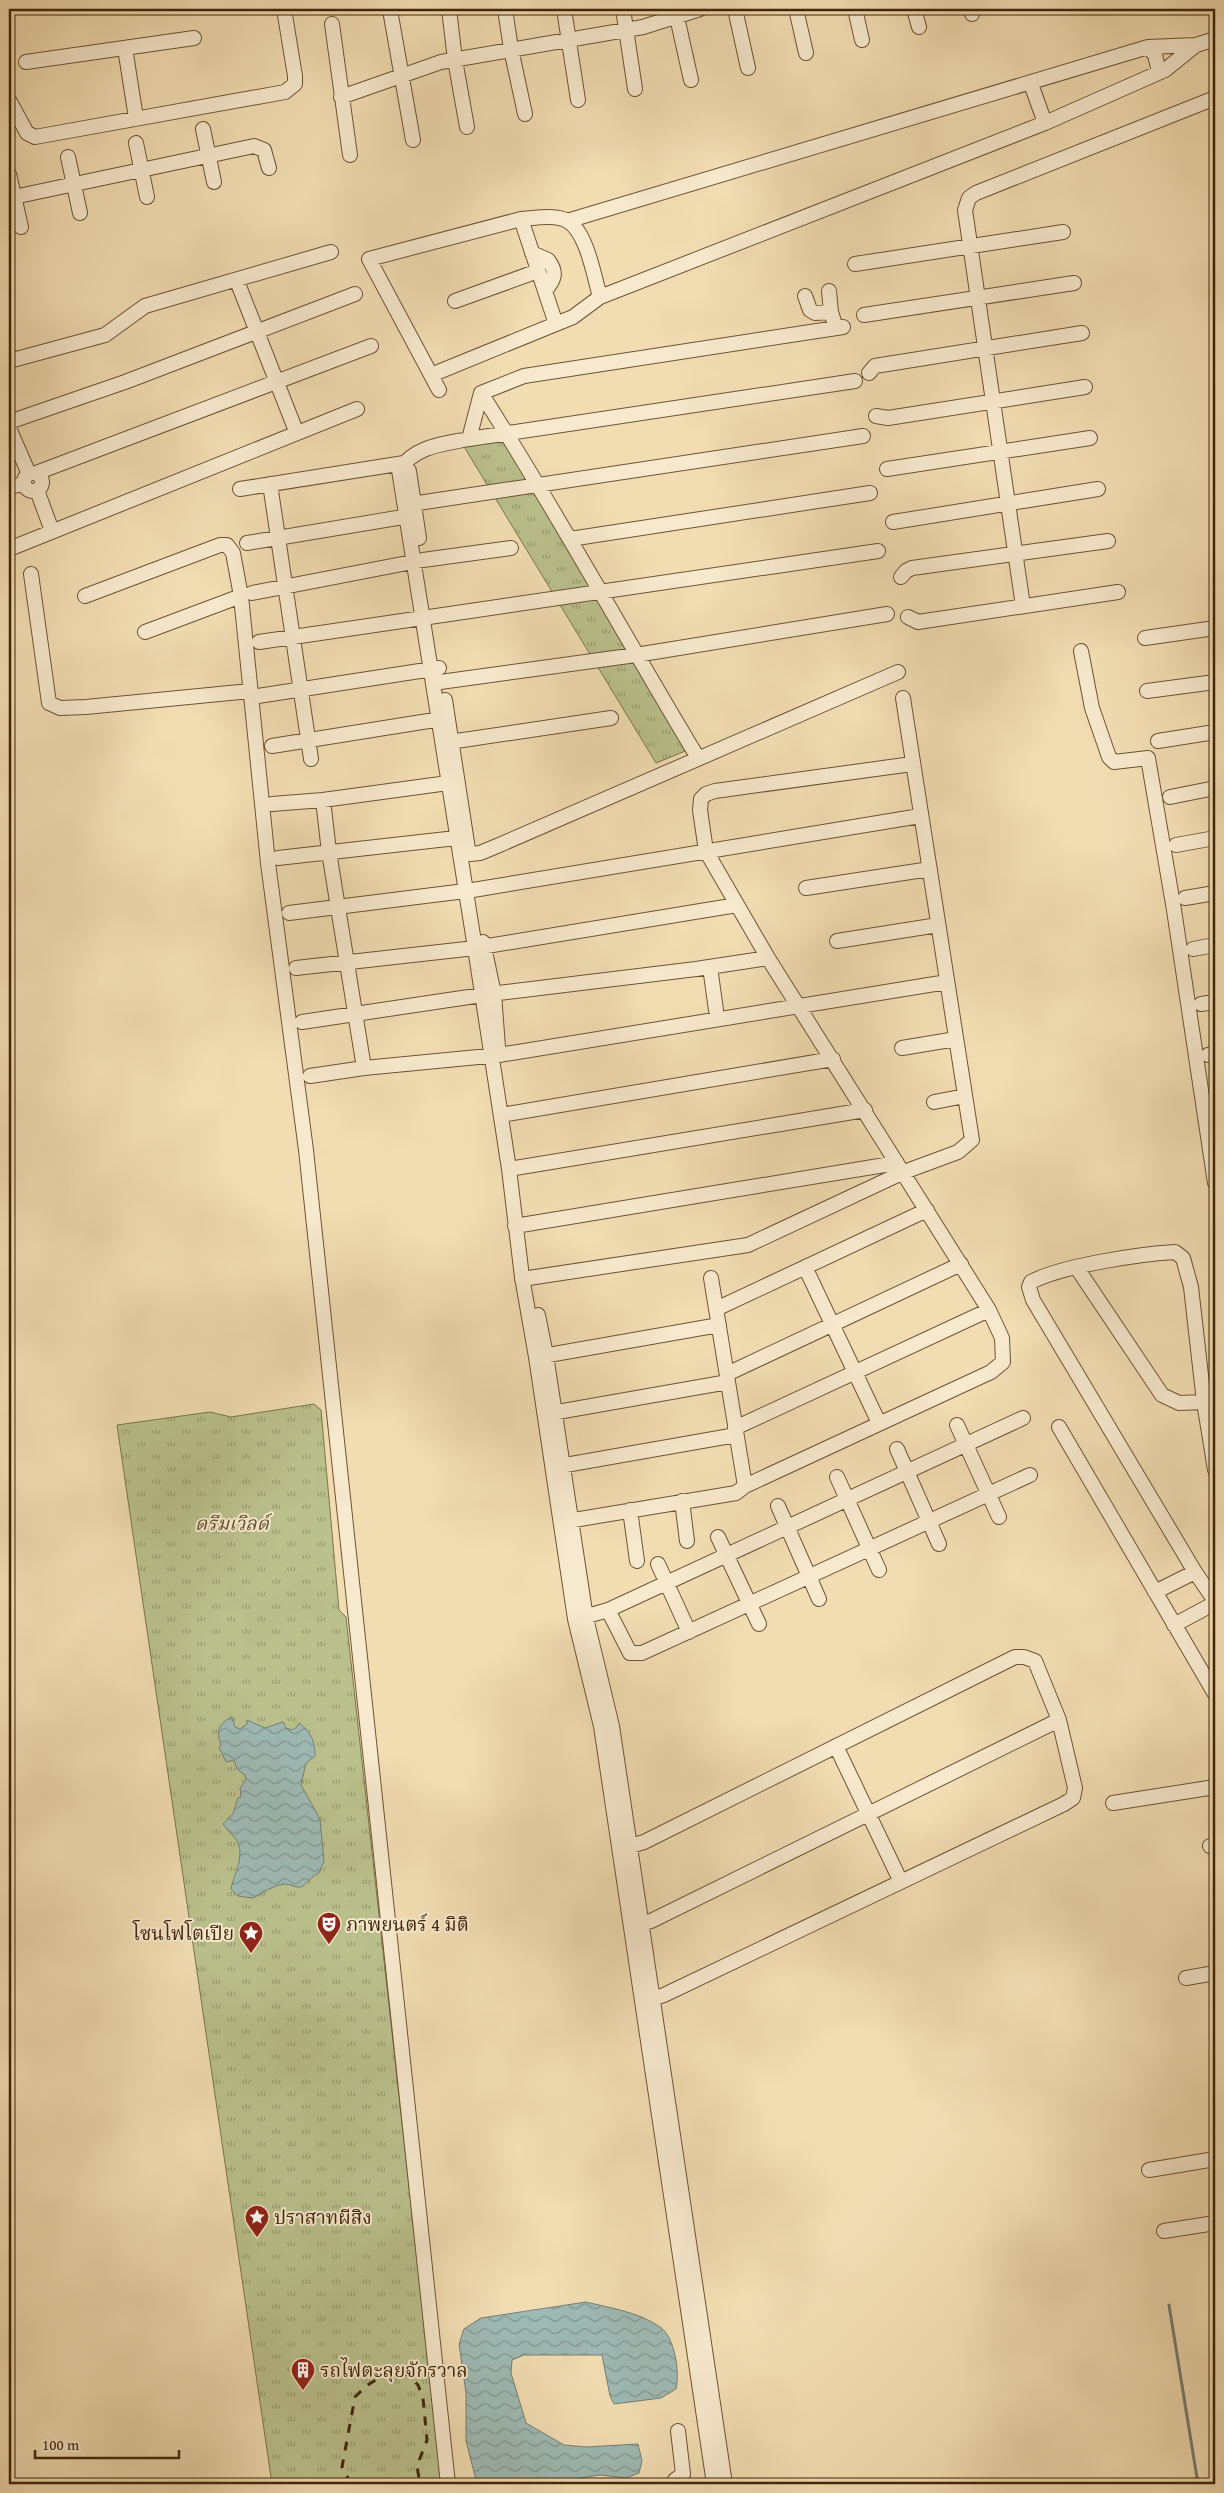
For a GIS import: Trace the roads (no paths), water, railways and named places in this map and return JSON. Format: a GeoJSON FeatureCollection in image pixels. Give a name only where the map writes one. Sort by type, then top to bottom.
{"type":"FeatureCollection","features":[{"type":"Feature","properties":{"kind":"street"},"geometry":{"type":"LineString","coordinates":[[9,100],[27,133],[35,137],[292,89],[295,84],[295,76],[284,9]]}},
{"type":"Feature","properties":{"kind":"street"},"geometry":{"type":"LineString","coordinates":[[449,9],[455,60],[467,127]]}},
{"type":"Feature","properties":{"kind":"street"},"geometry":{"type":"LineString","coordinates":[[505,9],[511,49],[525,114]]}},
{"type":"Feature","properties":{"kind":"street"},"geometry":{"type":"LineString","coordinates":[[564,9],[578,100]]}},
{"type":"Feature","properties":{"kind":"street"},"geometry":{"type":"LineString","coordinates":[[623,9],[635,89]]}},
{"type":"Feature","properties":{"kind":"street"},"geometry":{"type":"LineString","coordinates":[[341,97],[400,76],[455,60],[625,31],[700,9]]}},
{"type":"Feature","properties":{"kind":"street"},"geometry":{"type":"LineString","coordinates":[[735,9],[748,68]]}},
{"type":"Feature","properties":{"kind":"street"},"geometry":{"type":"LineString","coordinates":[[796,9],[806,54]]}},
{"type":"Feature","properties":{"kind":"street"},"geometry":{"type":"LineString","coordinates":[[855,9],[862,40]]}},
{"type":"Feature","properties":{"kind":"street"},"geometry":{"type":"LineString","coordinates":[[914,9],[919,27]]}},
{"type":"Feature","properties":{"kind":"street"},"geometry":{"type":"LineString","coordinates":[[390,10],[400,76],[413,140]]}},
{"type":"Feature","properties":{"kind":"street"},"geometry":{"type":"LineString","coordinates":[[677,17],[691,80]]}},
{"type":"Feature","properties":{"kind":"street"},"geometry":{"type":"LineString","coordinates":[[332,24],[350,155]]}},
{"type":"Feature","properties":{"kind":"street"},"geometry":{"type":"LineString","coordinates":[[26,62],[194,38]]}},
{"type":"Feature","properties":{"kind":"street"},"geometry":{"type":"LineString","coordinates":[[439,390],[369,259],[521,219],[545,216],[567,221],[1148,48],[1196,45],[1215,39]]}},
{"type":"Feature","properties":{"kind":"street"},"geometry":{"type":"LineString","coordinates":[[431,376],[573,317],[600,296],[1045,123],[1159,72],[1196,45]]}},
{"type":"Feature","properties":{"kind":"street"},"geometry":{"type":"LineString","coordinates":[[125,48],[136,118]]}},
{"type":"Feature","properties":{"kind":"street"},"geometry":{"type":"LineString","coordinates":[[1148,48],[1155,55],[1159,72]]}},
{"type":"Feature","properties":{"kind":"street"},"geometry":{"type":"LineString","coordinates":[[1031,84],[1045,123]]}},
{"type":"Feature","properties":{"kind":"street"},"geometry":{"type":"LineString","coordinates":[[1023,606],[965,210],[969,198],[976,193],[1215,98]]}},
{"type":"Feature","properties":{"kind":"street"},"geometry":{"type":"LineString","coordinates":[[203,129],[214,182]]}},
{"type":"Feature","properties":{"kind":"street"},"geometry":{"type":"LineString","coordinates":[[136,143],[147,197]]}},
{"type":"Feature","properties":{"kind":"street"},"geometry":{"type":"LineString","coordinates":[[11,198],[254,146],[261,147],[264,150],[269,168]]}},
{"type":"Feature","properties":{"kind":"street"},"geometry":{"type":"LineString","coordinates":[[68,157],[80,213]]}},
{"type":"Feature","properties":{"kind":"street"},"geometry":{"type":"LineString","coordinates":[[9,174],[11,198],[21,227]]}},
{"type":"Feature","properties":{"kind":"street"},"geometry":{"type":"LineString","coordinates":[[521,219],[556,324]]}},
{"type":"Feature","properties":{"kind":"street"},"geometry":{"type":"LineString","coordinates":[[567,221],[578,232],[586,247],[600,296]]}},
{"type":"Feature","properties":{"kind":"street"},"geometry":{"type":"LineString","coordinates":[[856,264],[1063,232]]}},
{"type":"Feature","properties":{"kind":"street"},"geometry":{"type":"LineString","coordinates":[[9,361],[104,335],[140,308],[331,252]]}},
{"type":"Feature","properties":{"kind":"street"},"geometry":{"type":"LineString","coordinates":[[532,253],[548,260],[555,273],[553,280],[544,291]]}},
{"type":"Feature","properties":{"kind":"street"},"geometry":{"type":"LineString","coordinates":[[455,301],[538,271]]}},
{"type":"Feature","properties":{"kind":"street"},"geometry":{"type":"LineString","coordinates":[[237,280],[296,431]]}},
{"type":"Feature","properties":{"kind":"street"},"geometry":{"type":"LineString","coordinates":[[864,315],[1074,283]]}},
{"type":"Feature","properties":{"kind":"street"},"geometry":{"type":"LineString","coordinates":[[481,393],[524,376],[839,328],[832,312],[829,291]]}},
{"type":"Feature","properties":{"kind":"street"},"geometry":{"type":"LineString","coordinates":[[9,422],[125,382],[355,294]]}},
{"type":"Feature","properties":{"kind":"street"},"geometry":{"type":"LineString","coordinates":[[805,296],[810,310],[815,312],[832,312]]}},
{"type":"Feature","properties":{"kind":"street"},"geometry":{"type":"LineString","coordinates":[[870,373],[875,366],[1082,333]]}},
{"type":"Feature","properties":{"kind":"street"},"geometry":{"type":"LineString","coordinates":[[9,487],[371,346]]}},
{"type":"Feature","properties":{"kind":"street"},"geometry":{"type":"LineString","coordinates":[[240,488],[404,463],[422,449],[469,439],[508,435],[855,381]]}},
{"type":"Feature","properties":{"kind":"street"},"geometry":{"type":"LineString","coordinates":[[876,416],[888,418],[993,399],[1085,387]]}},
{"type":"Feature","properties":{"kind":"street"},"geometry":{"type":"LineString","coordinates":[[481,393],[603,593],[636,654],[698,758]]}},
{"type":"Feature","properties":{"kind":"street"},"geometry":{"type":"LineString","coordinates":[[469,439],[481,393]]}},
{"type":"Feature","properties":{"kind":"street"},"geometry":{"type":"LineString","coordinates":[[9,549],[296,431],[357,409]]}},
{"type":"Feature","properties":{"kind":"street"},"geometry":{"type":"LineString","coordinates":[[9,428],[52,531]]}},
{"type":"Feature","properties":{"kind":"street"},"geometry":{"type":"LineString","coordinates":[[247,542],[278,538],[537,486],[862,436]]}},
{"type":"Feature","properties":{"kind":"street"},"geometry":{"type":"LineString","coordinates":[[887,469],[1090,438]]}},
{"type":"Feature","properties":{"kind":"street"},"geometry":{"type":"LineString","coordinates":[[404,463],[408,469],[410,510],[488,994],[495,1056],[520,1225],[522,1278],[541,1356],[581,1618],[612,1726],[624,1848],[712,2436],[714,2484]]}},
{"type":"Feature","properties":{"kind":"street"},"geometry":{"type":"LineString","coordinates":[[270,484],[311,759]]}},
{"type":"Feature","properties":{"kind":"street"},"geometry":{"type":"LineString","coordinates":[[892,522],[1008,505],[1098,489]]}},
{"type":"Feature","properties":{"kind":"street"},"geometry":{"type":"LineString","coordinates":[[570,539],[870,493]]}},
{"type":"Feature","properties":{"kind":"street"},"geometry":{"type":"LineString","coordinates":[[901,577],[912,568],[1108,541]]}},
{"type":"Feature","properties":{"kind":"street"},"geometry":{"type":"LineString","coordinates":[[85,596],[220,545],[227,545],[233,553],[247,594],[268,863],[306,1150],[448,2484]]}},
{"type":"Feature","properties":{"kind":"street"},"geometry":{"type":"LineString","coordinates":[[144,632],[247,594],[419,562],[511,548]]}},
{"type":"Feature","properties":{"kind":"street"},"geometry":{"type":"LineString","coordinates":[[259,642],[294,639],[878,551]]}},
{"type":"Feature","properties":{"kind":"street"},"geometry":{"type":"LineString","coordinates":[[31,574],[49,703],[53,706],[86,707],[254,694],[437,676],[636,654],[887,614]]}},
{"type":"Feature","properties":{"kind":"street"},"geometry":{"type":"LineString","coordinates":[[908,617],[918,622],[1118,592]]}},
{"type":"Feature","properties":{"kind":"street"},"geometry":{"type":"LineString","coordinates":[[1145,638],[1215,628]]}},
{"type":"Feature","properties":{"kind":"street"},"geometry":{"type":"LineString","coordinates":[[1081,651],[1092,708],[1109,757],[1114,762],[1148,758],[1174,910],[1215,1182]]}},
{"type":"Feature","properties":{"kind":"street"},"geometry":{"type":"LineString","coordinates":[[464,854],[480,853],[497,846],[898,672]]}},
{"type":"Feature","properties":{"kind":"street"},"geometry":{"type":"LineString","coordinates":[[1147,691],[1215,682]]}},
{"type":"Feature","properties":{"kind":"street"},"geometry":{"type":"LineString","coordinates":[[520,1225],[901,1167],[958,1152],[972,1140],[972,1128],[965,1096],[920,816],[903,698]]}},
{"type":"Feature","properties":{"kind":"street"},"geometry":{"type":"LineString","coordinates":[[447,743],[611,718]]}},
{"type":"Feature","properties":{"kind":"street"},"geometry":{"type":"LineString","coordinates":[[272,746],[443,719]]}},
{"type":"Feature","properties":{"kind":"street"},"geometry":{"type":"LineString","coordinates":[[1158,741],[1215,732]]}},
{"type":"Feature","properties":{"kind":"street"},"geometry":{"type":"LineString","coordinates":[[447,743],[448,783],[456,838],[464,854]]}},
{"type":"Feature","properties":{"kind":"street"},"geometry":{"type":"LineString","coordinates":[[566,1521],[736,1493],[745,1486],[998,1368],[1003,1362],[1002,1338],[989,1310],[800,1006],[768,958],[706,851],[700,810],[701,800],[706,794],[715,791],[912,764]]}},
{"type":"Feature","properties":{"kind":"street"},"geometry":{"type":"LineString","coordinates":[[272,804],[323,800],[448,783]]}},
{"type":"Feature","properties":{"kind":"street"},"geometry":{"type":"LineString","coordinates":[[1170,796],[1215,788]]}},
{"type":"Feature","properties":{"kind":"street"},"geometry":{"type":"LineString","coordinates":[[323,800],[329,852],[364,1068]]}},
{"type":"Feature","properties":{"kind":"street"},"geometry":{"type":"LineString","coordinates":[[289,913],[470,891],[920,816]]}},
{"type":"Feature","properties":{"kind":"street"},"geometry":{"type":"LineString","coordinates":[[278,858],[456,838]]}},
{"type":"Feature","properties":{"kind":"street"},"geometry":{"type":"LineString","coordinates":[[1176,844],[1215,838]]}},
{"type":"Feature","properties":{"kind":"street"},"geometry":{"type":"LineString","coordinates":[[806,888],[930,869]]}},
{"type":"Feature","properties":{"kind":"street"},"geometry":{"type":"LineString","coordinates":[[1185,898],[1215,893]]}},
{"type":"Feature","properties":{"kind":"street"},"geometry":{"type":"LineString","coordinates":[[296,968],[480,947],[737,905]]}},
{"type":"Feature","properties":{"kind":"street"},"geometry":{"type":"LineString","coordinates":[[836,941],[938,925]]}},
{"type":"Feature","properties":{"kind":"street"},"geometry":{"type":"LineString","coordinates":[[1193,949],[1215,945]]}},
{"type":"Feature","properties":{"kind":"street"},"geometry":{"type":"LineString","coordinates":[[302,1022],[488,994],[710,967],[768,958]]}},
{"type":"Feature","properties":{"kind":"street"},"geometry":{"type":"LineString","coordinates":[[710,967],[716,1010]]}},
{"type":"Feature","properties":{"kind":"street"},"geometry":{"type":"LineString","coordinates":[[310,1076],[364,1068],[495,1056],[947,982]]}},
{"type":"Feature","properties":{"kind":"street"},"geometry":{"type":"LineString","coordinates":[[1201,1004],[1215,1002]]}},
{"type":"Feature","properties":{"kind":"street"},"geometry":{"type":"LineString","coordinates":[[902,1048],[956,1039]]}},
{"type":"Feature","properties":{"kind":"street"},"geometry":{"type":"LineString","coordinates":[[504,1114],[833,1059]]}},
{"type":"Feature","properties":{"kind":"street"},"geometry":{"type":"LineString","coordinates":[[934,1102],[965,1096]]}},
{"type":"Feature","properties":{"kind":"street"},"geometry":{"type":"LineString","coordinates":[[512,1169],[865,1110]]}},
{"type":"Feature","properties":{"kind":"street"},"geometry":{"type":"LineString","coordinates":[[522,1278],[748,1245],[901,1167]]}},
{"type":"Feature","properties":{"kind":"street"},"geometry":{"type":"LineString","coordinates":[[716,1309],[927,1210]]}},
{"type":"Feature","properties":{"kind":"street"},"geometry":{"type":"LineString","coordinates":[[1174,1625],[1215,1602],[1195,1572],[1031,1294],[1031,1282],[1077,1268],[1159,1253],[1175,1252],[1182,1258],[1191,1287],[1204,1402],[1215,1470]]}},
{"type":"Feature","properties":{"kind":"street"},"geometry":{"type":"LineString","coordinates":[[550,1413],[728,1378],[961,1264]]}},
{"type":"Feature","properties":{"kind":"street"},"geometry":{"type":"LineString","coordinates":[[806,1267],[879,1423]]}},
{"type":"Feature","properties":{"kind":"street"},"geometry":{"type":"LineString","coordinates":[[1077,1268],[1162,1395],[1167,1400],[1179,1403],[1204,1402]]}},
{"type":"Feature","properties":{"kind":"street"},"geometry":{"type":"LineString","coordinates":[[711,1278],[745,1486]]}},
{"type":"Feature","properties":{"kind":"street"},"geometry":{"type":"LineString","coordinates":[[558,1467],[736,1432],[855,1372],[989,1310]]}},
{"type":"Feature","properties":{"kind":"street"},"geometry":{"type":"LineString","coordinates":[[541,1356],[719,1325]]}},
{"type":"Feature","properties":{"kind":"street"},"geometry":{"type":"LineString","coordinates":[[581,1618],[608,1610],[1023,1418]]}},
{"type":"Feature","properties":{"kind":"street"},"geometry":{"type":"LineString","coordinates":[[957,1425],[999,1517]]}},
{"type":"Feature","properties":{"kind":"street"},"geometry":{"type":"LineString","coordinates":[[1060,1427],[1215,1694]]}},
{"type":"Feature","properties":{"kind":"street"},"geometry":{"type":"LineString","coordinates":[[898,1449],[939,1544]]}},
{"type":"Feature","properties":{"kind":"street"},"geometry":{"type":"LineString","coordinates":[[608,1610],[630,1653],[635,1655],[1030,1475]]}},
{"type":"Feature","properties":{"kind":"street"},"geometry":{"type":"LineString","coordinates":[[837,1477],[880,1570]]}},
{"type":"Feature","properties":{"kind":"street"},"geometry":{"type":"LineString","coordinates":[[682,1501],[687,1540]]}},
{"type":"Feature","properties":{"kind":"street"},"geometry":{"type":"LineString","coordinates":[[778,1506],[819,1599]]}},
{"type":"Feature","properties":{"kind":"street"},"geometry":{"type":"LineString","coordinates":[[630,1510],[637,1561]]}},
{"type":"Feature","properties":{"kind":"street"},"geometry":{"type":"LineString","coordinates":[[718,1537],[759,1624]]}},
{"type":"Feature","properties":{"kind":"street"},"geometry":{"type":"LineString","coordinates":[[658,1564],[689,1632]]}},
{"type":"Feature","properties":{"kind":"street"},"geometry":{"type":"LineString","coordinates":[[1155,1592],[1195,1572]]}},
{"type":"Feature","properties":{"kind":"street"},"geometry":{"type":"LineString","coordinates":[[624,1848],[1015,1657],[1024,1657],[1035,1661],[1060,1720],[1075,1788],[1073,1798],[901,1882],[647,2001]]}},
{"type":"Feature","properties":{"kind":"street"},"geometry":{"type":"LineString","coordinates":[[635,1925],[1060,1720]]}},
{"type":"Feature","properties":{"kind":"street"},"geometry":{"type":"LineString","coordinates":[[836,1746],[901,1882]]}},
{"type":"Feature","properties":{"kind":"street"},"geometry":{"type":"LineString","coordinates":[[1113,1804],[1215,1787]]}},
{"type":"Feature","properties":{"kind":"street"},"geometry":{"type":"LineString","coordinates":[[1186,1978],[1215,1973]]}},
{"type":"Feature","properties":{"kind":"street"},"geometry":{"type":"LineString","coordinates":[[1149,2170],[1215,2159]]}},
{"type":"Feature","properties":{"kind":"street"},"geometry":{"type":"LineString","coordinates":[[1164,2231],[1215,2223]]}},
{"type":"Feature","properties":{"kind":"street"},"geometry":{"type":"LineString","coordinates":[[675,2484],[675,2480],[684,2474],[678,2431]]}},
{"type":"Feature","properties":{"kind":"street"},"geometry":{"type":"LineString","coordinates":[[712,2436],[725,2484]]}},
{"type":"Feature","properties":{"kind":"water"},"geometry":{"type":"Polygon","coordinates":[[[232,1717],[235,1727],[240,1729],[247,1724],[247,1720],[265,1728],[283,1722],[286,1728],[292,1730],[299,1723],[312,1737],[315,1756],[306,1763],[301,1785],[320,1819],[324,1861],[319,1873],[301,1887],[287,1884],[281,1885],[253,1898],[238,1896],[231,1889],[240,1852],[236,1839],[223,1824],[233,1814],[238,1798],[241,1797],[240,1788],[246,1780],[245,1775],[237,1769],[234,1760],[226,1762],[219,1747],[221,1745],[219,1728],[232,1717]]]}},
{"type":"Feature","properties":{"kind":"water"},"geometry":{"type":"Polygon","coordinates":[[[586,2302],[634,2314],[660,2327],[673,2347],[677,2365],[676,2389],[661,2398],[614,2404],[610,2396],[602,2355],[524,2355],[512,2360],[511,2373],[526,2423],[564,2445],[586,2447],[638,2444],[642,2461],[639,2473],[626,2478],[600,2475],[540,2484],[477,2484],[466,2441],[466,2393],[459,2344],[464,2329],[481,2318],[586,2302]]]}},
{"type":"Feature","properties":{"kind":"waterway"},"geometry":{"type":"LineString","coordinates":[[1169,2305],[1198,2484]]}},
{"type":"Feature","properties":{"kind":"railway"},"geometry":{"type":"LineString","coordinates":[[351,2484],[342,2467],[355,2397],[366,2386],[382,2376],[396,2373],[408,2375],[418,2385],[423,2398],[427,2440],[417,2466],[420,2484]]}},
{"type":"Feature","properties":{"kind":"place","name":"ภาพยนตร์ 4 มิติ"},"geometry":{"type":"Point","coordinates":[329,1945]}},
{"type":"Feature","properties":{"kind":"place","name":"โซนโฟโตเปีย"},"geometry":{"type":"Point","coordinates":[251,1954]}},
{"type":"Feature","properties":{"kind":"place","name":"ปราสาทผีสิง"},"geometry":{"type":"Point","coordinates":[257,2238]}},
{"type":"Feature","properties":{"kind":"place","name":"รถไฟตะลุยจักรวาล"},"geometry":{"type":"Point","coordinates":[303,2391]}},
{"type":"Feature","properties":{"kind":"park label","name":"ดรีมเวิลด์"},"geometry":{"type":"Point","coordinates":[232,1523]}}]}
